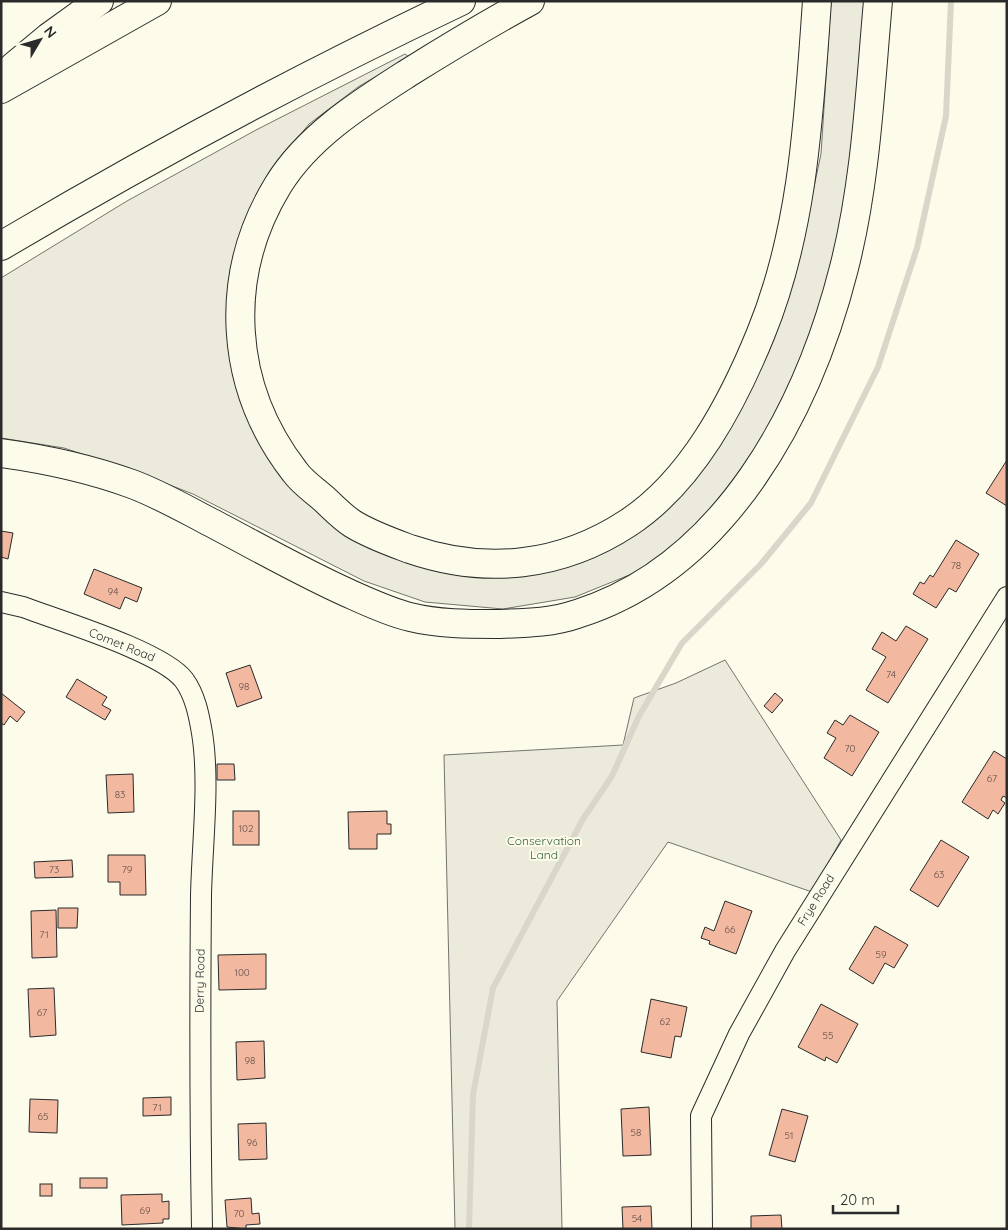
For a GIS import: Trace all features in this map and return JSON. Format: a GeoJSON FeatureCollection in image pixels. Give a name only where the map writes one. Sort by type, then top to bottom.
{"type":"FeatureCollection","features":[{"type":"Feature","properties":{"kind":"highway"},"geometry":{"type":"LineString","coordinates":[[1,77],[49,37],[99,1]]}},
{"type":"Feature","properties":{"kind":"highway"},"geometry":{"type":"LineString","coordinates":[[1,88],[157,1]]}},
{"type":"Feature","properties":{"kind":"highway"},"geometry":{"type":"LineString","coordinates":[[1,246],[215,123],[347,55],[460,1]]}},
{"type":"Feature","properties":{"kind":"highway"},"geometry":{"type":"LineString","coordinates":[[530,1],[486,25],[384,89],[338,120],[305,152],[279,184],[257,231],[244,272],[240,309],[243,359],[251,395],[273,438],[296,474],[351,523],[384,540],[434,557],[482,565],[528,561],[574,552],[629,522],[663,494],[710,434],[741,378],[759,338],[781,272],[795,214],[805,144],[818,1]]}},
{"type":"Feature","properties":{"kind":"highway"},"geometry":{"type":"LineString","coordinates":[[1,453],[61,464],[133,484],[332,586],[409,617],[439,622],[533,623],[574,616],[610,603],[656,576],[707,534],[763,460],[808,373],[830,320],[846,255],[860,180],[878,1]]}},
{"type":"Feature","properties":{"kind":"street","name":"Frye Road"},"geometry":{"type":"LineString","coordinates":[[702,1229],[701,1116],[739,1034],[784,951],[1007,597]]}},
{"type":"Feature","properties":{"kind":"street","name":"Comet Road"},"geometry":{"type":"LineString","coordinates":[[1,602],[23,607],[162,661],[177,672],[189,688],[202,733]]}},
{"type":"Feature","properties":{"kind":"street","name":"Derry Road"},"geometry":{"type":"LineString","coordinates":[[202,733],[205,775],[202,842],[200,1066],[202,1229]]}},
{"type":"Feature","properties":{"kind":"green space"},"geometry":{"type":"Polygon","coordinates":[[[831,1],[869,1],[856,158],[830,299],[764,444],[685,539],[639,571],[575,597],[503,609],[425,602],[364,581],[193,494],[139,473],[64,448],[1,438],[1,278],[127,201],[256,130],[405,54],[409,57],[358,87],[309,124],[278,162],[237,253],[259,429],[409,558],[604,543],[729,424],[761,369],[782,316],[802,243],[821,154],[831,1]]]}},
{"type":"Feature","properties":{"kind":"green space","name":"Conservation Land"},"geometry":{"type":"Polygon","coordinates":[[[725,660],[841,840],[812,892],[668,842],[557,1001],[562,1229],[455,1229],[444,755],[623,745],[634,698],[676,683],[725,660]]]}},
{"type":"Feature","properties":{"kind":"building"},"geometry":{"type":"Polygon","coordinates":[[[1007,460],[1007,506],[986,493],[1007,460]]]}},
{"type":"Feature","properties":{"kind":"building"},"geometry":{"type":"Polygon","coordinates":[[[1,531],[13,533],[8,559],[1,557],[1,531]]]}},
{"type":"Feature","properties":{"kind":"building"},"geometry":{"type":"Polygon","coordinates":[[[956,540],[979,554],[956,592],[949,588],[936,608],[913,594],[920,582],[924,584],[930,575],[933,577],[956,540]]]}},
{"type":"Feature","properties":{"kind":"building"},"geometry":{"type":"Polygon","coordinates":[[[94,569],[142,588],[137,602],[125,597],[120,609],[84,594],[94,569]]]}},
{"type":"Feature","properties":{"kind":"building"},"geometry":{"type":"Polygon","coordinates":[[[906,626],[928,639],[888,703],[866,690],[886,657],[872,649],[882,632],[896,641],[906,626]]]}},
{"type":"Feature","properties":{"kind":"building"},"geometry":{"type":"Polygon","coordinates":[[[250,665],[262,698],[237,707],[226,673],[250,665]]]}},
{"type":"Feature","properties":{"kind":"building"},"geometry":{"type":"Polygon","coordinates":[[[77,679],[107,697],[102,705],[111,710],[105,720],[66,697],[77,679]]]}},
{"type":"Feature","properties":{"kind":"building"},"geometry":{"type":"Polygon","coordinates":[[[1,693],[25,712],[17,722],[10,716],[4,725],[1,723],[1,693]]]}},
{"type":"Feature","properties":{"kind":"building"},"geometry":{"type":"Polygon","coordinates":[[[775,693],[783,700],[772,713],[764,706],[775,693]]]}},
{"type":"Feature","properties":{"kind":"building"},"geometry":{"type":"Polygon","coordinates":[[[850,715],[879,732],[852,776],[824,758],[836,738],[827,733],[835,720],[843,725],[850,715]]]}},
{"type":"Feature","properties":{"kind":"building"},"geometry":{"type":"Polygon","coordinates":[[[994,751],[1007,759],[1007,798],[1003,796],[1001,800],[1005,803],[998,814],[993,810],[988,819],[962,802],[994,751]]]}},
{"type":"Feature","properties":{"kind":"building"},"geometry":{"type":"Polygon","coordinates":[[[217,764],[234,764],[235,780],[217,780],[217,764]]]}},
{"type":"Feature","properties":{"kind":"building"},"geometry":{"type":"Polygon","coordinates":[[[133,774],[134,812],[108,813],[106,775],[133,774]]]}},
{"type":"Feature","properties":{"kind":"building"},"geometry":{"type":"Polygon","coordinates":[[[233,811],[259,811],[259,845],[233,845],[233,811]]]}},
{"type":"Feature","properties":{"kind":"building"},"geometry":{"type":"Polygon","coordinates":[[[387,811],[387,824],[391,824],[391,834],[377,834],[377,849],[349,849],[348,812],[387,811]]]}},
{"type":"Feature","properties":{"kind":"building"},"geometry":{"type":"Polygon","coordinates":[[[941,840],[969,857],[938,907],[910,890],[941,840]]]}},
{"type":"Feature","properties":{"kind":"building"},"geometry":{"type":"Polygon","coordinates":[[[108,855],[145,855],[146,895],[120,895],[120,882],[108,882],[108,855]]]}},
{"type":"Feature","properties":{"kind":"building"},"geometry":{"type":"Polygon","coordinates":[[[72,860],[73,877],[35,878],[34,862],[72,860]]]}},
{"type":"Feature","properties":{"kind":"building"},"geometry":{"type":"Polygon","coordinates":[[[725,901],[752,911],[736,954],[709,944],[710,941],[701,938],[705,927],[714,931],[725,901]]]}},
{"type":"Feature","properties":{"kind":"building"},"geometry":{"type":"Polygon","coordinates":[[[58,908],[78,908],[77,928],[58,928],[58,908]]]}},
{"type":"Feature","properties":{"kind":"building"},"geometry":{"type":"Polygon","coordinates":[[[56,910],[57,957],[32,958],[31,911],[56,910]]]}},
{"type":"Feature","properties":{"kind":"building"},"geometry":{"type":"Polygon","coordinates":[[[875,926],[908,945],[894,968],[885,963],[873,984],[849,969],[875,926]]]}},
{"type":"Feature","properties":{"kind":"building"},"geometry":{"type":"Polygon","coordinates":[[[266,954],[266,989],[219,990],[218,955],[266,954]]]}},
{"type":"Feature","properties":{"kind":"building"},"geometry":{"type":"Polygon","coordinates":[[[54,988],[56,1035],[30,1037],[28,989],[54,988]]]}},
{"type":"Feature","properties":{"kind":"building"},"geometry":{"type":"Polygon","coordinates":[[[651,999],[687,1007],[681,1037],[675,1036],[671,1058],[641,1052],[651,999]]]}},
{"type":"Feature","properties":{"kind":"building"},"geometry":{"type":"Polygon","coordinates":[[[821,1004],[858,1024],[837,1063],[826,1057],[825,1061],[798,1047],[821,1004]]]}},
{"type":"Feature","properties":{"kind":"building"},"geometry":{"type":"Polygon","coordinates":[[[264,1041],[265,1078],[237,1080],[236,1042],[264,1041]]]}},
{"type":"Feature","properties":{"kind":"building"},"geometry":{"type":"Polygon","coordinates":[[[171,1097],[171,1115],[143,1116],[143,1098],[171,1097]]]}},
{"type":"Feature","properties":{"kind":"building"},"geometry":{"type":"Polygon","coordinates":[[[30,1099],[58,1100],[57,1133],[29,1132],[30,1099]]]}},
{"type":"Feature","properties":{"kind":"building"},"geometry":{"type":"Polygon","coordinates":[[[649,1107],[651,1155],[623,1156],[621,1109],[649,1107]]]}},
{"type":"Feature","properties":{"kind":"building"},"geometry":{"type":"Polygon","coordinates":[[[782,1109],[808,1116],[795,1162],[769,1155],[782,1109]]]}},
{"type":"Feature","properties":{"kind":"building"},"geometry":{"type":"Polygon","coordinates":[[[266,1123],[267,1159],[239,1160],[238,1124],[266,1123]]]}},
{"type":"Feature","properties":{"kind":"building"},"geometry":{"type":"Polygon","coordinates":[[[80,1178],[107,1178],[107,1188],[80,1188],[80,1178]]]}},
{"type":"Feature","properties":{"kind":"building"},"geometry":{"type":"Polygon","coordinates":[[[40,1184],[52,1184],[52,1196],[40,1196],[40,1184]]]}},
{"type":"Feature","properties":{"kind":"building"},"geometry":{"type":"Polygon","coordinates":[[[162,1194],[162,1202],[169,1201],[169,1219],[163,1219],[163,1223],[122,1225],[121,1195],[162,1194]]]}},
{"type":"Feature","properties":{"kind":"building"},"geometry":{"type":"Polygon","coordinates":[[[251,1198],[252,1214],[259,1213],[260,1224],[246,1225],[246,1229],[227,1227],[225,1200],[251,1198]]]}},
{"type":"Feature","properties":{"kind":"building"},"geometry":{"type":"Polygon","coordinates":[[[651,1206],[652,1229],[623,1229],[622,1207],[651,1206]]]}},
{"type":"Feature","properties":{"kind":"building"},"geometry":{"type":"Polygon","coordinates":[[[781,1215],[782,1229],[751,1229],[751,1216],[781,1215]]]}},
{"type":"Feature","properties":{"kind":"waterway"},"geometry":{"type":"LineString","coordinates":[[469,1229],[473,1095],[493,988],[583,819],[612,776],[639,716],[682,643],[761,564],[811,503],[878,367],[917,248],[946,116],[951,1]]}}]}
